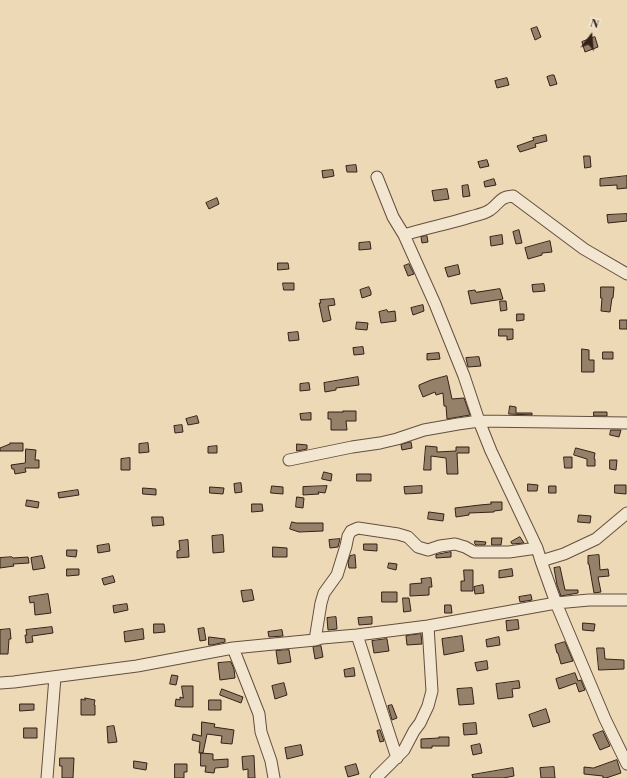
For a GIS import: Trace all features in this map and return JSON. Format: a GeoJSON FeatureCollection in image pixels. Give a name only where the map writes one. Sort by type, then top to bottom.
{"type":"FeatureCollection","features":[{"type":"Feature","properties":{"kind":"street"},"geometry":{"type":"LineString","coordinates":[[377,177],[393,217],[404,235],[435,304],[464,376],[491,451],[537,548],[556,603],[605,719],[627,764]]}},
{"type":"Feature","properties":{"kind":"street"},"geometry":{"type":"LineString","coordinates":[[404,235],[484,213],[490,210],[506,196],[513,196],[584,249],[627,274]]}},
{"type":"Feature","properties":{"kind":"street"},"geometry":{"type":"LineString","coordinates":[[289,460],[352,447],[392,441],[424,430],[479,421],[627,423]]}},
{"type":"Feature","properties":{"kind":"street"},"geometry":{"type":"LineString","coordinates":[[541,561],[564,554],[596,539],[627,513]]}},
{"type":"Feature","properties":{"kind":"street"},"geometry":{"type":"LineString","coordinates":[[315,640],[324,593],[337,575],[348,536],[351,531],[358,528],[398,534],[408,538],[418,547],[428,550],[440,546],[455,544],[474,552],[509,552],[537,548]]}},
{"type":"Feature","properties":{"kind":"street"},"geometry":{"type":"LineString","coordinates":[[0,683],[137,666],[233,648],[315,640],[428,626],[556,603],[589,600],[627,600]]}},
{"type":"Feature","properties":{"kind":"street"},"geometry":{"type":"LineString","coordinates":[[376,778],[404,750],[420,723],[430,699],[432,691],[428,626]]}},
{"type":"Feature","properties":{"kind":"street"},"geometry":{"type":"LineString","coordinates":[[357,635],[397,758]]}},
{"type":"Feature","properties":{"kind":"street"},"geometry":{"type":"LineString","coordinates":[[233,648],[259,714],[261,732],[271,761],[274,778]]}},
{"type":"Feature","properties":{"kind":"street"},"geometry":{"type":"LineString","coordinates":[[47,778],[55,677]]}},
{"type":"Feature","properties":{"kind":"building"},"geometry":{"type":"Polygon","coordinates":[[[537,27],[541,37],[535,40],[531,29],[537,27]]]}},
{"type":"Feature","properties":{"kind":"building"},"geometry":{"type":"Polygon","coordinates":[[[595,37],[598,47],[585,52],[582,42],[595,37]]]}},
{"type":"Feature","properties":{"kind":"building"},"geometry":{"type":"Polygon","coordinates":[[[554,75],[557,84],[550,86],[547,77],[554,75]]]}},
{"type":"Feature","properties":{"kind":"building"},"geometry":{"type":"Polygon","coordinates":[[[507,78],[509,85],[497,88],[495,81],[507,78]]]}},
{"type":"Feature","properties":{"kind":"building"},"geometry":{"type":"Polygon","coordinates":[[[546,135],[547,141],[535,144],[536,147],[520,152],[517,146],[534,140],[533,138],[546,135]]]}},
{"type":"Feature","properties":{"kind":"building"},"geometry":{"type":"Polygon","coordinates":[[[584,156],[590,156],[591,167],[585,168],[584,156]]]}},
{"type":"Feature","properties":{"kind":"building"},"geometry":{"type":"Polygon","coordinates":[[[487,160],[489,166],[480,168],[478,162],[487,160]]]}},
{"type":"Feature","properties":{"kind":"building"},"geometry":{"type":"Polygon","coordinates":[[[356,165],[357,172],[347,172],[346,166],[356,165]]]}},
{"type":"Feature","properties":{"kind":"building"},"geometry":{"type":"Polygon","coordinates":[[[333,170],[334,176],[323,178],[322,171],[333,170]]]}},
{"type":"Feature","properties":{"kind":"building"},"geometry":{"type":"Polygon","coordinates":[[[627,176],[627,188],[617,189],[617,185],[600,186],[600,179],[627,176]]]}},
{"type":"Feature","properties":{"kind":"building"},"geometry":{"type":"Polygon","coordinates":[[[494,179],[496,185],[485,187],[484,182],[494,179]]]}},
{"type":"Feature","properties":{"kind":"building"},"geometry":{"type":"Polygon","coordinates":[[[468,185],[470,196],[463,197],[462,186],[468,185]]]}},
{"type":"Feature","properties":{"kind":"building"},"geometry":{"type":"Polygon","coordinates":[[[447,189],[449,199],[434,201],[432,191],[447,189]]]}},
{"type":"Feature","properties":{"kind":"building"},"geometry":{"type":"Polygon","coordinates":[[[217,198],[219,204],[209,209],[206,203],[217,198]]]}},
{"type":"Feature","properties":{"kind":"building"},"geometry":{"type":"Polygon","coordinates":[[[627,214],[627,221],[608,223],[607,215],[627,214]]]}},
{"type":"Feature","properties":{"kind":"building"},"geometry":{"type":"Polygon","coordinates":[[[519,230],[522,243],[516,244],[513,232],[519,230]]]}},
{"type":"Feature","properties":{"kind":"building"},"geometry":{"type":"Polygon","coordinates":[[[502,235],[503,244],[491,246],[490,237],[502,235]]]}},
{"type":"Feature","properties":{"kind":"building"},"geometry":{"type":"Polygon","coordinates":[[[427,236],[428,242],[422,243],[421,237],[427,236]]]}},
{"type":"Feature","properties":{"kind":"building"},"geometry":{"type":"Polygon","coordinates":[[[550,241],[552,252],[542,253],[542,255],[528,259],[525,248],[550,241]]]}},
{"type":"Feature","properties":{"kind":"building"},"geometry":{"type":"Polygon","coordinates":[[[370,242],[371,249],[359,250],[359,243],[370,242]]]}},
{"type":"Feature","properties":{"kind":"building"},"geometry":{"type":"Polygon","coordinates":[[[278,263],[288,263],[289,269],[278,270],[278,263]]]}},
{"type":"Feature","properties":{"kind":"building"},"geometry":{"type":"Polygon","coordinates":[[[409,264],[414,274],[408,276],[404,266],[409,264]]]}},
{"type":"Feature","properties":{"kind":"building"},"geometry":{"type":"Polygon","coordinates":[[[458,265],[460,274],[448,277],[445,268],[458,265]]]}},
{"type":"Feature","properties":{"kind":"building"},"geometry":{"type":"Polygon","coordinates":[[[283,283],[294,283],[294,290],[284,290],[283,283]]]}},
{"type":"Feature","properties":{"kind":"building"},"geometry":{"type":"Polygon","coordinates":[[[544,284],[545,291],[533,292],[532,285],[544,284]]]}},
{"type":"Feature","properties":{"kind":"building"},"geometry":{"type":"Polygon","coordinates":[[[369,287],[371,295],[362,298],[360,290],[369,287]]]}},
{"type":"Feature","properties":{"kind":"building"},"geometry":{"type":"Polygon","coordinates":[[[601,287],[614,287],[610,312],[601,311],[601,287]]]}},
{"type":"Feature","properties":{"kind":"building"},"geometry":{"type":"Polygon","coordinates":[[[500,289],[503,299],[471,304],[468,291],[475,290],[476,292],[500,289]]]}},
{"type":"Feature","properties":{"kind":"building"},"geometry":{"type":"Polygon","coordinates":[[[334,299],[335,305],[328,306],[331,320],[323,322],[319,303],[321,303],[320,300],[334,299]]]}},
{"type":"Feature","properties":{"kind":"building"},"geometry":{"type":"Polygon","coordinates":[[[500,301],[506,301],[507,310],[501,311],[500,301]]]}},
{"type":"Feature","properties":{"kind":"building"},"geometry":{"type":"Polygon","coordinates":[[[423,305],[424,311],[413,315],[411,308],[423,305]]]}},
{"type":"Feature","properties":{"kind":"building"},"geometry":{"type":"Polygon","coordinates":[[[387,310],[388,312],[395,311],[396,321],[381,323],[379,312],[387,310]]]}},
{"type":"Feature","properties":{"kind":"building"},"geometry":{"type":"Polygon","coordinates":[[[517,314],[524,314],[524,320],[517,321],[517,314]]]}},
{"type":"Feature","properties":{"kind":"building"},"geometry":{"type":"Polygon","coordinates":[[[620,320],[627,320],[627,329],[620,329],[620,320]]]}},
{"type":"Feature","properties":{"kind":"building"},"geometry":{"type":"Polygon","coordinates":[[[357,322],[368,323],[367,330],[356,329],[357,322]]]}},
{"type":"Feature","properties":{"kind":"building"},"geometry":{"type":"Polygon","coordinates":[[[499,329],[513,329],[513,339],[507,340],[507,336],[499,336],[499,329]]]}},
{"type":"Feature","properties":{"kind":"building"},"geometry":{"type":"Polygon","coordinates":[[[298,332],[299,340],[289,341],[288,333],[298,332]]]}},
{"type":"Feature","properties":{"kind":"building"},"geometry":{"type":"Polygon","coordinates":[[[363,347],[364,354],[354,355],[353,348],[363,347]]]}},
{"type":"Feature","properties":{"kind":"building"},"geometry":{"type":"Polygon","coordinates":[[[582,349],[589,350],[589,360],[594,360],[594,372],[582,372],[582,349]]]}},
{"type":"Feature","properties":{"kind":"building"},"geometry":{"type":"Polygon","coordinates":[[[603,352],[613,352],[613,359],[603,359],[603,352]]]}},
{"type":"Feature","properties":{"kind":"building"},"geometry":{"type":"Polygon","coordinates":[[[439,353],[440,359],[427,360],[427,354],[439,353]]]}},
{"type":"Feature","properties":{"kind":"building"},"geometry":{"type":"Polygon","coordinates":[[[479,357],[481,366],[468,367],[466,358],[479,357]]]}},
{"type":"Feature","properties":{"kind":"building"},"geometry":{"type":"Polygon","coordinates":[[[447,376],[452,399],[464,398],[470,415],[447,419],[443,393],[436,395],[435,392],[423,397],[419,385],[447,376]]]}},
{"type":"Feature","properties":{"kind":"building"},"geometry":{"type":"Polygon","coordinates":[[[358,377],[359,385],[336,388],[336,390],[325,392],[324,383],[358,377]]]}},
{"type":"Feature","properties":{"kind":"building"},"geometry":{"type":"Polygon","coordinates":[[[309,383],[310,390],[300,391],[300,384],[309,383]]]}},
{"type":"Feature","properties":{"kind":"building"},"geometry":{"type":"Polygon","coordinates":[[[510,406],[516,407],[516,413],[532,413],[532,415],[509,414],[510,406]]]}},
{"type":"Feature","properties":{"kind":"building"},"geometry":{"type":"Polygon","coordinates":[[[356,411],[356,421],[346,421],[347,430],[331,430],[331,419],[328,419],[328,412],[356,411]]]}},
{"type":"Feature","properties":{"kind":"building"},"geometry":{"type":"Polygon","coordinates":[[[594,412],[607,412],[607,416],[594,416],[594,412]]]}},
{"type":"Feature","properties":{"kind":"building"},"geometry":{"type":"Polygon","coordinates":[[[311,413],[311,420],[301,420],[300,414],[311,413]]]}},
{"type":"Feature","properties":{"kind":"building"},"geometry":{"type":"Polygon","coordinates":[[[197,416],[199,423],[188,425],[186,419],[197,416]]]}},
{"type":"Feature","properties":{"kind":"building"},"geometry":{"type":"Polygon","coordinates":[[[182,425],[183,432],[175,433],[174,426],[182,425]]]}},
{"type":"Feature","properties":{"kind":"building"},"geometry":{"type":"Polygon","coordinates":[[[611,430],[621,430],[619,437],[610,435],[611,430]]]}},
{"type":"Feature","properties":{"kind":"building"},"geometry":{"type":"Polygon","coordinates":[[[411,442],[412,448],[402,450],[401,445],[411,442]]]}},
{"type":"Feature","properties":{"kind":"building"},"geometry":{"type":"Polygon","coordinates":[[[10,443],[23,443],[23,451],[0,451],[0,448],[10,443]]]}},
{"type":"Feature","properties":{"kind":"building"},"geometry":{"type":"Polygon","coordinates":[[[148,443],[149,452],[139,453],[139,444],[148,443]]]}},
{"type":"Feature","properties":{"kind":"building"},"geometry":{"type":"Polygon","coordinates":[[[297,444],[307,445],[307,449],[297,451],[297,444]]]}},
{"type":"Feature","properties":{"kind":"building"},"geometry":{"type":"Polygon","coordinates":[[[217,446],[217,453],[208,453],[208,447],[217,446]]]}},
{"type":"Feature","properties":{"kind":"building"},"geometry":{"type":"Polygon","coordinates":[[[426,446],[437,447],[437,452],[456,451],[456,447],[469,447],[469,453],[457,453],[458,474],[447,474],[446,458],[431,456],[431,470],[424,470],[426,446]]]}},
{"type":"Feature","properties":{"kind":"building"},"geometry":{"type":"Polygon","coordinates":[[[576,448],[595,453],[595,466],[587,466],[587,459],[574,455],[576,448]]]}},
{"type":"Feature","properties":{"kind":"building"},"geometry":{"type":"Polygon","coordinates":[[[26,449],[36,450],[35,460],[39,460],[39,468],[25,468],[26,472],[15,474],[11,465],[25,463],[26,449]]]}},
{"type":"Feature","properties":{"kind":"building"},"geometry":{"type":"Polygon","coordinates":[[[564,457],[572,457],[572,468],[565,468],[564,457]]]}},
{"type":"Feature","properties":{"kind":"building"},"geometry":{"type":"Polygon","coordinates":[[[130,458],[130,470],[121,470],[121,459],[130,458]]]}},
{"type":"Feature","properties":{"kind":"building"},"geometry":{"type":"Polygon","coordinates":[[[610,460],[617,460],[616,470],[610,469],[610,460]]]}},
{"type":"Feature","properties":{"kind":"building"},"geometry":{"type":"Polygon","coordinates":[[[324,472],[332,474],[331,481],[322,479],[324,472]]]}},
{"type":"Feature","properties":{"kind":"building"},"geometry":{"type":"Polygon","coordinates":[[[357,474],[371,474],[371,481],[357,481],[357,474]]]}},
{"type":"Feature","properties":{"kind":"building"},"geometry":{"type":"Polygon","coordinates":[[[241,483],[242,492],[235,493],[234,484],[241,483]]]}},
{"type":"Feature","properties":{"kind":"building"},"geometry":{"type":"Polygon","coordinates":[[[528,484],[538,485],[537,491],[528,491],[528,484]]]}},
{"type":"Feature","properties":{"kind":"building"},"geometry":{"type":"Polygon","coordinates":[[[615,485],[626,485],[626,494],[615,493],[615,485]]]}},
{"type":"Feature","properties":{"kind":"building"},"geometry":{"type":"Polygon","coordinates":[[[272,486],[283,487],[283,494],[271,493],[272,486]]]}},
{"type":"Feature","properties":{"kind":"building"},"geometry":{"type":"Polygon","coordinates":[[[327,486],[325,493],[318,492],[319,494],[303,495],[303,487],[327,486]]]}},
{"type":"Feature","properties":{"kind":"building"},"geometry":{"type":"Polygon","coordinates":[[[422,486],[422,493],[405,494],[404,487],[422,486]]]}},
{"type":"Feature","properties":{"kind":"building"},"geometry":{"type":"Polygon","coordinates":[[[549,486],[556,486],[556,493],[549,493],[549,486]]]}},
{"type":"Feature","properties":{"kind":"building"},"geometry":{"type":"Polygon","coordinates":[[[210,487],[224,488],[223,494],[210,493],[210,487]]]}},
{"type":"Feature","properties":{"kind":"building"},"geometry":{"type":"Polygon","coordinates":[[[143,488],[156,489],[156,495],[143,494],[143,488]]]}},
{"type":"Feature","properties":{"kind":"building"},"geometry":{"type":"Polygon","coordinates":[[[78,490],[79,495],[59,498],[58,493],[78,490]]]}},
{"type":"Feature","properties":{"kind":"building"},"geometry":{"type":"Polygon","coordinates":[[[297,497],[304,498],[303,508],[296,507],[297,497]]]}},
{"type":"Feature","properties":{"kind":"building"},"geometry":{"type":"Polygon","coordinates":[[[27,500],[39,502],[38,508],[26,506],[27,500]]]}},
{"type":"Feature","properties":{"kind":"building"},"geometry":{"type":"Polygon","coordinates":[[[491,502],[502,502],[502,510],[494,512],[469,513],[469,515],[456,517],[455,508],[491,504],[491,502]]]}},
{"type":"Feature","properties":{"kind":"building"},"geometry":{"type":"Polygon","coordinates":[[[252,504],[262,504],[263,511],[252,512],[252,504]]]}},
{"type":"Feature","properties":{"kind":"building"},"geometry":{"type":"Polygon","coordinates":[[[429,512],[444,514],[443,521],[428,519],[429,512]]]}},
{"type":"Feature","properties":{"kind":"building"},"geometry":{"type":"Polygon","coordinates":[[[579,515],[591,516],[590,523],[578,522],[579,515]]]}},
{"type":"Feature","properties":{"kind":"building"},"geometry":{"type":"Polygon","coordinates":[[[152,517],[163,517],[164,525],[153,526],[152,517]]]}},
{"type":"Feature","properties":{"kind":"building"},"geometry":{"type":"Polygon","coordinates":[[[292,522],[323,523],[323,531],[299,532],[290,529],[292,522]]]}},
{"type":"Feature","properties":{"kind":"building"},"geometry":{"type":"Polygon","coordinates":[[[223,535],[224,552],[213,553],[212,536],[223,535]]]}},
{"type":"Feature","properties":{"kind":"building"},"geometry":{"type":"Polygon","coordinates":[[[520,537],[524,543],[512,544],[511,542],[520,537]]]}},
{"type":"Feature","properties":{"kind":"building"},"geometry":{"type":"Polygon","coordinates":[[[492,538],[502,538],[501,545],[492,545],[492,538]]]}},
{"type":"Feature","properties":{"kind":"building"},"geometry":{"type":"Polygon","coordinates":[[[340,539],[338,547],[330,548],[329,540],[340,539]]]}},
{"type":"Feature","properties":{"kind":"building"},"geometry":{"type":"Polygon","coordinates":[[[188,540],[189,557],[177,558],[177,551],[180,550],[179,541],[188,540]]]}},
{"type":"Feature","properties":{"kind":"building"},"geometry":{"type":"Polygon","coordinates":[[[475,541],[486,542],[485,545],[476,545],[475,541]]]}},
{"type":"Feature","properties":{"kind":"building"},"geometry":{"type":"Polygon","coordinates":[[[109,544],[110,551],[98,553],[97,546],[109,544]]]}},
{"type":"Feature","properties":{"kind":"building"},"geometry":{"type":"Polygon","coordinates":[[[364,544],[377,544],[377,551],[364,550],[364,544]]]}},
{"type":"Feature","properties":{"kind":"building"},"geometry":{"type":"Polygon","coordinates":[[[273,547],[287,548],[287,557],[273,557],[273,547]]]}},
{"type":"Feature","properties":{"kind":"building"},"geometry":{"type":"Polygon","coordinates":[[[67,550],[77,550],[76,557],[67,556],[67,550]]]}},
{"type":"Feature","properties":{"kind":"building"},"geometry":{"type":"Polygon","coordinates":[[[451,552],[451,557],[436,558],[436,555],[451,552]]]}},
{"type":"Feature","properties":{"kind":"building"},"geometry":{"type":"Polygon","coordinates":[[[355,555],[356,568],[349,568],[348,562],[350,556],[355,555]]]}},
{"type":"Feature","properties":{"kind":"building"},"geometry":{"type":"Polygon","coordinates":[[[599,555],[600,570],[608,569],[609,576],[598,577],[601,592],[594,593],[588,564],[588,556],[599,555]]]}},
{"type":"Feature","properties":{"kind":"building"},"geometry":{"type":"Polygon","coordinates":[[[42,556],[45,568],[33,570],[31,558],[42,556]]]}},
{"type":"Feature","properties":{"kind":"building"},"geometry":{"type":"Polygon","coordinates":[[[28,557],[29,563],[13,564],[14,566],[0,568],[0,558],[28,557]]]}},
{"type":"Feature","properties":{"kind":"building"},"geometry":{"type":"Polygon","coordinates":[[[389,563],[397,564],[396,570],[388,568],[389,563]]]}},
{"type":"Feature","properties":{"kind":"building"},"geometry":{"type":"Polygon","coordinates":[[[560,567],[565,590],[578,590],[578,593],[561,596],[557,585],[554,568],[560,567]]]}},
{"type":"Feature","properties":{"kind":"building"},"geometry":{"type":"Polygon","coordinates":[[[67,569],[79,569],[79,575],[67,576],[67,569]]]}},
{"type":"Feature","properties":{"kind":"building"},"geometry":{"type":"Polygon","coordinates":[[[512,569],[513,576],[499,578],[499,571],[512,569]]]}},
{"type":"Feature","properties":{"kind":"building"},"geometry":{"type":"Polygon","coordinates":[[[464,570],[473,570],[473,591],[461,591],[461,581],[464,581],[464,570]]]}},
{"type":"Feature","properties":{"kind":"building"},"geometry":{"type":"Polygon","coordinates":[[[113,576],[115,582],[104,585],[102,579],[113,576]]]}},
{"type":"Feature","properties":{"kind":"building"},"geometry":{"type":"Polygon","coordinates":[[[431,578],[432,587],[429,587],[429,595],[410,596],[410,584],[422,583],[421,579],[431,578]]]}},
{"type":"Feature","properties":{"kind":"building"},"geometry":{"type":"Polygon","coordinates":[[[483,585],[484,593],[475,594],[474,587],[483,585]]]}},
{"type":"Feature","properties":{"kind":"building"},"geometry":{"type":"Polygon","coordinates":[[[252,590],[254,600],[243,602],[241,591],[252,590]]]}},
{"type":"Feature","properties":{"kind":"building"},"geometry":{"type":"Polygon","coordinates":[[[382,592],[397,592],[397,602],[382,602],[382,592]]]}},
{"type":"Feature","properties":{"kind":"building"},"geometry":{"type":"Polygon","coordinates":[[[48,594],[51,613],[35,615],[34,602],[30,603],[29,597],[48,594]]]}},
{"type":"Feature","properties":{"kind":"building"},"geometry":{"type":"Polygon","coordinates":[[[531,595],[532,600],[520,602],[519,597],[531,595]]]}},
{"type":"Feature","properties":{"kind":"building"},"geometry":{"type":"Polygon","coordinates":[[[403,598],[409,598],[411,611],[404,612],[403,598]]]}},
{"type":"Feature","properties":{"kind":"building"},"geometry":{"type":"Polygon","coordinates":[[[127,604],[128,610],[114,613],[113,606],[127,604]]]}},
{"type":"Feature","properties":{"kind":"building"},"geometry":{"type":"Polygon","coordinates":[[[445,605],[451,605],[452,613],[445,613],[445,605]]]}},
{"type":"Feature","properties":{"kind":"building"},"geometry":{"type":"Polygon","coordinates":[[[336,617],[337,629],[328,630],[327,618],[336,617]]]}},
{"type":"Feature","properties":{"kind":"building"},"geometry":{"type":"Polygon","coordinates":[[[372,617],[372,624],[359,625],[358,618],[372,617]]]}},
{"type":"Feature","properties":{"kind":"building"},"geometry":{"type":"Polygon","coordinates":[[[518,620],[519,629],[507,631],[506,621],[518,620]]]}},
{"type":"Feature","properties":{"kind":"building"},"geometry":{"type":"Polygon","coordinates":[[[583,623],[595,624],[594,631],[583,630],[583,623]]]}},
{"type":"Feature","properties":{"kind":"building"},"geometry":{"type":"Polygon","coordinates":[[[154,624],[164,624],[165,632],[154,633],[154,624]]]}},
{"type":"Feature","properties":{"kind":"building"},"geometry":{"type":"Polygon","coordinates":[[[52,627],[53,633],[32,636],[33,642],[26,643],[26,630],[52,627]]]}},
{"type":"Feature","properties":{"kind":"building"},"geometry":{"type":"Polygon","coordinates":[[[204,628],[206,640],[200,641],[198,629],[204,628]]]}},
{"type":"Feature","properties":{"kind":"building"},"geometry":{"type":"Polygon","coordinates":[[[10,629],[11,639],[9,639],[8,654],[0,654],[0,630],[10,629]]]}},
{"type":"Feature","properties":{"kind":"building"},"geometry":{"type":"Polygon","coordinates":[[[143,629],[144,639],[125,642],[124,632],[143,629]]]}},
{"type":"Feature","properties":{"kind":"building"},"geometry":{"type":"Polygon","coordinates":[[[282,630],[283,636],[269,637],[268,632],[282,630]]]}},
{"type":"Feature","properties":{"kind":"building"},"geometry":{"type":"Polygon","coordinates":[[[421,634],[422,644],[407,645],[406,636],[421,634]]]}},
{"type":"Feature","properties":{"kind":"building"},"geometry":{"type":"Polygon","coordinates":[[[462,636],[464,651],[444,655],[442,639],[462,636]]]}},
{"type":"Feature","properties":{"kind":"building"},"geometry":{"type":"Polygon","coordinates":[[[209,637],[225,639],[225,642],[209,645],[209,637]]]}},
{"type":"Feature","properties":{"kind":"building"},"geometry":{"type":"Polygon","coordinates":[[[499,637],[500,645],[487,647],[486,640],[499,637]]]}},
{"type":"Feature","properties":{"kind":"building"},"geometry":{"type":"Polygon","coordinates":[[[387,639],[389,651],[374,653],[372,641],[387,639]]]}},
{"type":"Feature","properties":{"kind":"building"},"geometry":{"type":"Polygon","coordinates":[[[565,642],[573,661],[561,664],[555,645],[565,642]]]}},
{"type":"Feature","properties":{"kind":"building"},"geometry":{"type":"Polygon","coordinates":[[[321,646],[323,657],[315,659],[313,647],[321,646]]]}},
{"type":"Feature","properties":{"kind":"building"},"geometry":{"type":"Polygon","coordinates":[[[597,648],[604,648],[605,659],[624,660],[624,669],[599,670],[597,648]]]}},
{"type":"Feature","properties":{"kind":"building"},"geometry":{"type":"Polygon","coordinates":[[[289,650],[291,662],[278,664],[276,651],[289,650]]]}},
{"type":"Feature","properties":{"kind":"building"},"geometry":{"type":"Polygon","coordinates":[[[487,661],[488,669],[477,671],[475,663],[487,661]]]}},
{"type":"Feature","properties":{"kind":"building"},"geometry":{"type":"Polygon","coordinates":[[[231,662],[234,669],[235,678],[220,680],[218,663],[231,662]]]}},
{"type":"Feature","properties":{"kind":"building"},"geometry":{"type":"Polygon","coordinates":[[[354,668],[355,676],[345,677],[344,670],[354,668]]]}},
{"type":"Feature","properties":{"kind":"building"},"geometry":{"type":"Polygon","coordinates":[[[575,673],[578,681],[581,680],[585,690],[579,692],[576,683],[559,689],[556,679],[575,673]]]}},
{"type":"Feature","properties":{"kind":"building"},"geometry":{"type":"Polygon","coordinates":[[[172,675],[178,676],[176,685],[170,684],[172,675]]]}},
{"type":"Feature","properties":{"kind":"building"},"geometry":{"type":"Polygon","coordinates":[[[519,681],[520,688],[512,689],[513,697],[498,699],[496,684],[519,681]]]}},
{"type":"Feature","properties":{"kind":"building"},"geometry":{"type":"Polygon","coordinates":[[[284,683],[287,695],[275,699],[272,686],[284,683]]]}},
{"type":"Feature","properties":{"kind":"building"},"geometry":{"type":"Polygon","coordinates":[[[182,686],[193,686],[193,707],[175,706],[176,699],[180,700],[180,697],[183,698],[182,686]]]}},
{"type":"Feature","properties":{"kind":"building"},"geometry":{"type":"Polygon","coordinates":[[[472,688],[474,704],[459,705],[457,689],[472,688]]]}},
{"type":"Feature","properties":{"kind":"building"},"geometry":{"type":"Polygon","coordinates":[[[222,689],[243,697],[241,703],[220,695],[222,689]]]}},
{"type":"Feature","properties":{"kind":"building"},"geometry":{"type":"Polygon","coordinates":[[[85,698],[95,700],[95,715],[81,715],[81,699],[85,700],[85,698]]]}},
{"type":"Feature","properties":{"kind":"building"},"geometry":{"type":"Polygon","coordinates":[[[209,700],[221,700],[221,710],[209,710],[209,700]]]}},
{"type":"Feature","properties":{"kind":"building"},"geometry":{"type":"Polygon","coordinates":[[[20,704],[34,704],[34,710],[20,711],[20,704]]]}},
{"type":"Feature","properties":{"kind":"building"},"geometry":{"type":"Polygon","coordinates":[[[392,705],[397,718],[392,720],[388,706],[392,705]]]}},
{"type":"Feature","properties":{"kind":"building"},"geometry":{"type":"Polygon","coordinates":[[[546,709],[550,722],[533,727],[529,715],[546,709]]]}},
{"type":"Feature","properties":{"kind":"building"},"geometry":{"type":"Polygon","coordinates":[[[202,722],[215,724],[214,727],[234,730],[232,744],[221,743],[222,736],[207,734],[203,753],[199,753],[200,742],[192,740],[193,734],[201,736],[202,722]]]}},
{"type":"Feature","properties":{"kind":"building"},"geometry":{"type":"Polygon","coordinates":[[[476,723],[477,734],[464,735],[463,724],[476,723]]]}},
{"type":"Feature","properties":{"kind":"building"},"geometry":{"type":"Polygon","coordinates":[[[114,726],[117,742],[108,743],[107,727],[114,726]]]}},
{"type":"Feature","properties":{"kind":"building"},"geometry":{"type":"Polygon","coordinates":[[[24,728],[37,728],[37,738],[24,738],[24,728]]]}},
{"type":"Feature","properties":{"kind":"building"},"geometry":{"type":"Polygon","coordinates":[[[380,730],[384,741],[380,742],[377,731],[380,730]]]}},
{"type":"Feature","properties":{"kind":"building"},"geometry":{"type":"Polygon","coordinates":[[[603,731],[610,746],[600,750],[593,735],[603,731]]]}},
{"type":"Feature","properties":{"kind":"building"},"geometry":{"type":"Polygon","coordinates":[[[449,737],[449,746],[432,746],[432,748],[421,748],[421,739],[449,737]]]}},
{"type":"Feature","properties":{"kind":"building"},"geometry":{"type":"Polygon","coordinates":[[[480,744],[482,753],[473,755],[471,746],[480,744]]]}},
{"type":"Feature","properties":{"kind":"building"},"geometry":{"type":"Polygon","coordinates":[[[301,745],[303,755],[287,759],[285,748],[301,745]]]}},
{"type":"Feature","properties":{"kind":"building"},"geometry":{"type":"Polygon","coordinates":[[[201,753],[213,754],[213,760],[228,759],[228,767],[215,768],[214,773],[205,772],[206,766],[201,766],[201,753]]]}},
{"type":"Feature","properties":{"kind":"building"},"geometry":{"type":"Polygon","coordinates":[[[254,756],[255,778],[248,778],[248,769],[243,770],[242,757],[254,756]]]}},
{"type":"Feature","properties":{"kind":"building"},"geometry":{"type":"Polygon","coordinates":[[[60,758],[74,758],[73,778],[62,778],[60,758]]]}},
{"type":"Feature","properties":{"kind":"building"},"geometry":{"type":"Polygon","coordinates":[[[617,760],[621,773],[606,778],[603,778],[603,776],[584,774],[584,767],[593,768],[617,760]]]}},
{"type":"Feature","properties":{"kind":"building"},"geometry":{"type":"Polygon","coordinates":[[[134,761],[147,763],[146,770],[134,768],[134,761]]]}},
{"type":"Feature","properties":{"kind":"building"},"geometry":{"type":"Polygon","coordinates":[[[175,764],[187,764],[187,772],[184,772],[184,778],[175,778],[175,764]]]}},
{"type":"Feature","properties":{"kind":"building"},"geometry":{"type":"Polygon","coordinates":[[[356,764],[359,774],[348,777],[345,767],[356,764]]]}},
{"type":"Feature","properties":{"kind":"building"},"geometry":{"type":"Polygon","coordinates":[[[554,767],[555,778],[541,778],[540,768],[554,767]]]}},
{"type":"Feature","properties":{"kind":"building"},"geometry":{"type":"Polygon","coordinates":[[[513,768],[514,776],[503,778],[473,778],[472,775],[513,768]]]}}]}
